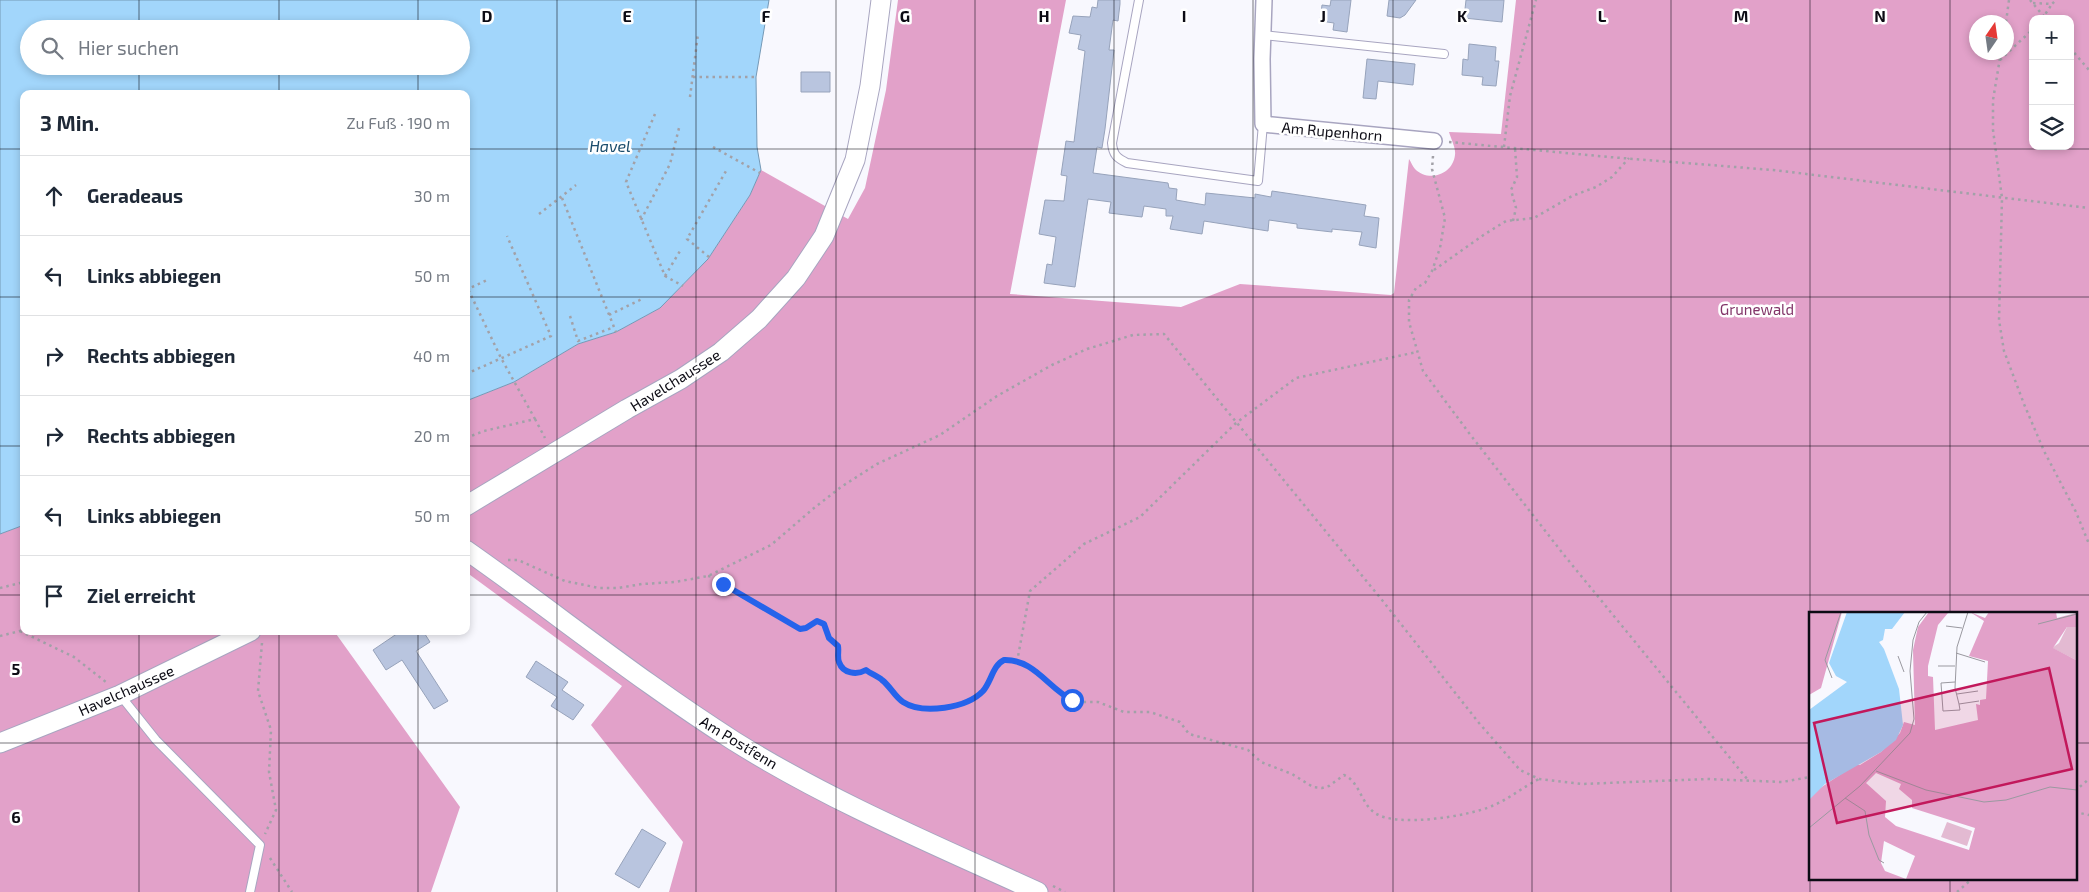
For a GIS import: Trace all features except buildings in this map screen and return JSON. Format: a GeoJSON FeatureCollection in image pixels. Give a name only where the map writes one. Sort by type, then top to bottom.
{"type":"FeatureCollection","features":[{"type":"Feature","properties":{"kind":"street","name":"Havelchaussee"},"geometry":{"type":"LineString","coordinates":[[470,504],[627,409],[681,379],[721,352],[759,320],[796,278],[824,236],[855,160],[870,86],[881,0]]}},
{"type":"Feature","properties":{"kind":"street","name":"Am Rupenhorn"},"geometry":{"type":"LineString","coordinates":[[1264,0],[1263,124],[1434,141]]}},
{"type":"Feature","properties":{"kind":"street","name":"Am Postfenn"},"geometry":{"type":"LineString","coordinates":[[470,553],[683,708],[735,742],[863,812],[1043,888]]}},
{"type":"Feature","properties":{"kind":"street","name":"Havelchaussee"},"geometry":{"type":"LineString","coordinates":[[0,743],[120,695],[256,636]]}},
{"type":"Feature","properties":{"kind":"lane"},"geometry":{"type":"LineString","coordinates":[[1139,0],[1112,143],[1112,152],[1118,158],[1127,163],[1258,181],[1263,124]]}},
{"type":"Feature","properties":{"kind":"lane"},"geometry":{"type":"LineString","coordinates":[[1263,35],[1444,54]]}},
{"type":"Feature","properties":{"kind":"lane"},"geometry":{"type":"LineString","coordinates":[[120,695],[156,740],[260,845],[250,892]]}},
{"type":"Feature","properties":{"kind":"path"},"geometry":{"type":"LineString","coordinates":[[1504,147],[1510,96],[1536,0]]}},
{"type":"Feature","properties":{"kind":"path"},"geometry":{"type":"LineString","coordinates":[[2007,15],[2009,0]]}},
{"type":"Feature","properties":{"kind":"path"},"geometry":{"type":"LineString","coordinates":[[2046,15],[2056,0]]}},
{"type":"Feature","properties":{"kind":"path"},"geometry":{"type":"LineString","coordinates":[[2032,2],[2052,4]]}},
{"type":"Feature","properties":{"kind":"path"},"geometry":{"type":"LineString","coordinates":[[2032,2],[2042,15]]}},
{"type":"Feature","properties":{"kind":"path"},"geometry":{"type":"LineString","coordinates":[[2029,33],[1999,62],[1993,100],[1992,130],[2002,198],[1999,320],[2004,351],[2027,412],[2044,451],[2076,512],[2089,544]]}},
{"type":"Feature","properties":{"kind":"path"},"geometry":{"type":"LineString","coordinates":[[690,97],[698,34]]}},
{"type":"Feature","properties":{"kind":"path"},"geometry":{"type":"LineString","coordinates":[[2074,53],[2089,70]]}},
{"type":"Feature","properties":{"kind":"path"},"geometry":{"type":"LineString","coordinates":[[692,77],[756,77]]}},
{"type":"Feature","properties":{"kind":"path"},"geometry":{"type":"LineString","coordinates":[[655,114],[626,182],[665,276],[683,286]]}},
{"type":"Feature","properties":{"kind":"path"},"geometry":{"type":"LineString","coordinates":[[641,220],[670,164],[679,128]]}},
{"type":"Feature","properties":{"kind":"path"},"geometry":{"type":"LineString","coordinates":[[1749,781],[1564,555],[1469,434],[1424,371],[1409,322],[1409,300],[1416,288],[1425,283],[1432,271],[1440,248],[1445,218],[1432,169],[1434,141],[1773,170],[2089,208]]}},
{"type":"Feature","properties":{"kind":"path"},"geometry":{"type":"LineString","coordinates":[[713,147],[760,173]]}},
{"type":"Feature","properties":{"kind":"path"},"geometry":{"type":"LineString","coordinates":[[1513,220],[1516,208],[1511,190],[1517,177],[1514,148]]}},
{"type":"Feature","properties":{"kind":"path"},"geometry":{"type":"LineString","coordinates":[[1432,271],[1506,221],[1534,218],[1572,196],[1596,187],[1612,177],[1630,158]]}},
{"type":"Feature","properties":{"kind":"path"},"geometry":{"type":"LineString","coordinates":[[709,257],[687,239],[726,171]]}},
{"type":"Feature","properties":{"kind":"path"},"geometry":{"type":"LineString","coordinates":[[539,214],[562,198],[576,185]]}},
{"type":"Feature","properties":{"kind":"path"},"geometry":{"type":"LineString","coordinates":[[562,198],[616,332]]}},
{"type":"Feature","properties":{"kind":"path"},"geometry":{"type":"LineString","coordinates":[[470,372],[551,336],[507,236]]}},
{"type":"Feature","properties":{"kind":"path"},"geometry":{"type":"LineString","coordinates":[[665,276],[680,251]]}},
{"type":"Feature","properties":{"kind":"path"},"geometry":{"type":"LineString","coordinates":[[470,288],[487,280]]}},
{"type":"Feature","properties":{"kind":"path"},"geometry":{"type":"LineString","coordinates":[[470,295],[501,358],[554,454]]}},
{"type":"Feature","properties":{"kind":"path"},"geometry":{"type":"LineString","coordinates":[[609,315],[642,299]]}},
{"type":"Feature","properties":{"kind":"path"},"geometry":{"type":"LineString","coordinates":[[570,316],[578,340],[614,327]]}},
{"type":"Feature","properties":{"kind":"path"},"geometry":{"type":"LineString","coordinates":[[708,576],[771,545],[842,487],[878,464],[940,436],[996,396],[1052,365],[1087,349],[1133,335],[1164,334],[1382,600],[1501,750],[1520,770],[1540,779],[1582,784],[1707,779],[1782,782],[1809,777]]}},
{"type":"Feature","properties":{"kind":"path"},"geometry":{"type":"LineString","coordinates":[[1017,662],[1030,591],[1084,544],[1140,517],[1236,423],[1296,378],[1417,352]]}},
{"type":"Feature","properties":{"kind":"path"},"geometry":{"type":"LineString","coordinates":[[470,436],[484,431],[535,419]]}},
{"type":"Feature","properties":{"kind":"path"},"geometry":{"type":"LineString","coordinates":[[496,571],[504,562],[513,559],[539,568],[565,581],[599,588],[618,588],[708,576],[714,577],[800,629],[806,628],[817,621],[824,624],[829,638],[838,646],[839,664],[843,668],[848,672],[855,673],[866,670],[882,679],[899,699],[916,709],[942,708],[973,698],[987,686],[999,662],[1010,660],[1038,671],[1064,696],[1072,700],[1098,702],[1124,712],[1150,712],[1180,722],[1189,734],[1248,750],[1261,762],[1292,774],[1313,787],[1322,788],[1329,786],[1344,775],[1354,783],[1358,792],[1375,813],[1392,819],[1416,820],[1462,815],[1491,806],[1540,779]]}},
{"type":"Feature","properties":{"kind":"path"},"geometry":{"type":"LineString","coordinates":[[0,588],[20,583]]}},
{"type":"Feature","properties":{"kind":"path"},"geometry":{"type":"LineString","coordinates":[[0,636],[20,631]]}},
{"type":"Feature","properties":{"kind":"path"},"geometry":{"type":"LineString","coordinates":[[28,635],[74,657],[120,695]]}},
{"type":"Feature","properties":{"kind":"path"},"geometry":{"type":"LineString","coordinates":[[256,636],[258,691],[271,730],[269,772],[276,810],[260,845],[292,892]]}},
{"type":"Feature","properties":{"kind":"path"},"geometry":{"type":"LineString","coordinates":[[2076,790],[2089,779]]}},
{"type":"Feature","properties":{"kind":"path"},"geometry":{"type":"LineString","coordinates":[[2076,812],[2089,814]]}},
{"type":"Feature","properties":{"kind":"path"},"geometry":{"type":"LineString","coordinates":[[1957,892],[1971,880]]}},
{"type":"Feature","properties":{"kind":"path"},"geometry":{"type":"LineString","coordinates":[[1043,888],[1065,892]]}},
{"type":"Feature","properties":{"kind":"green space","name":"Grunewald"},"geometry":{"type":"Polygon","coordinates":[[[898,0],[1066,0],[1010,294],[1181,307],[1240,284],[1391,295],[1394,293],[1409,159],[1414,168],[1421,173],[1433,176],[1445,171],[1453,162],[1455,152],[1449,132],[1501,134],[1516,0],[2089,0],[2089,892],[669,892],[683,842],[591,725],[622,686],[470,575],[470,399],[514,382],[578,344],[616,332],[660,308],[708,259],[750,195],[761,170],[848,219],[865,188],[886,90],[898,0]]]}},
{"type":"Feature","properties":{"kind":"green space"},"geometry":{"type":"Polygon","coordinates":[[[20,526],[20,635],[337,635],[460,807],[431,892],[0,892],[0,534],[20,526]]]}},
{"type":"Feature","properties":{"kind":"water","name":"Havel"},"geometry":{"type":"Polygon","coordinates":[[[0,0],[769,0],[756,77],[757,147],[761,170],[750,195],[708,259],[660,308],[616,332],[578,344],[514,382],[470,399],[470,90],[20,90],[20,526],[0,534],[0,0]]]}},
{"type":"Feature","properties":{"kind":"route"},"geometry":{"type":"LineString","coordinates":[[723,584],[800,629],[806,628],[817,621],[824,624],[829,638],[839,648],[839,664],[843,668],[848,672],[855,673],[866,670],[882,679],[905,704],[916,709],[942,708],[960,704],[973,698],[980,694],[987,686],[996,666],[1004,660],[1017,662],[1038,671],[1064,696],[1072,700]]}}]}
